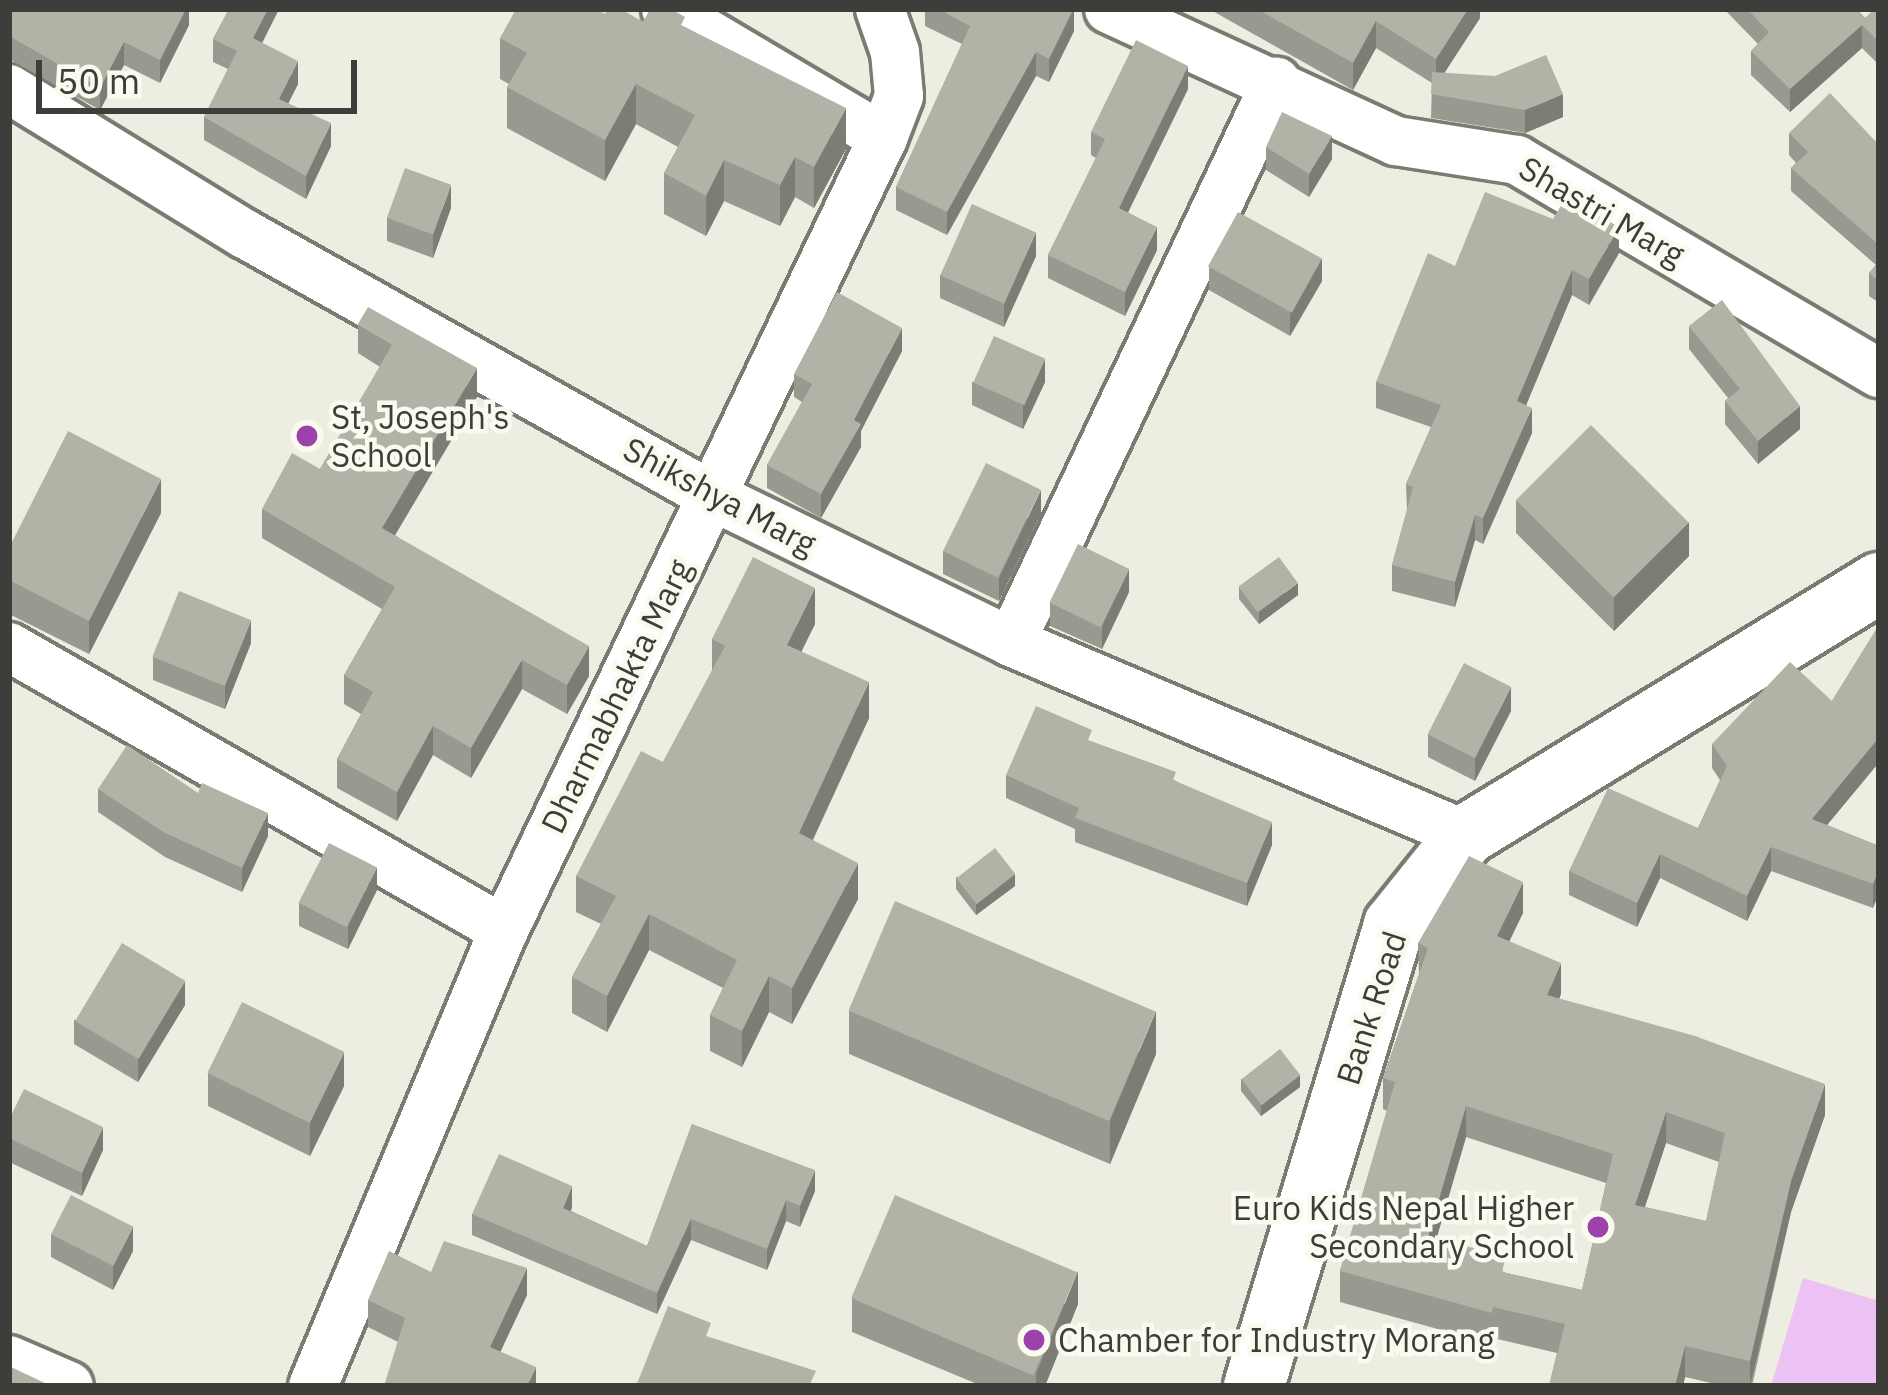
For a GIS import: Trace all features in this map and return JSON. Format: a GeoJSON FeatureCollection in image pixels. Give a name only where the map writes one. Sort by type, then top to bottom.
{"type":"FeatureCollection","features":[{"type":"Feature","properties":{"kind":"main road","name":"Bank Road"},"geometry":{"type":"LineString","coordinates":[[1254,1386],[1394,925],[1466,835],[1879,583]]}},
{"type":"Feature","properties":{"kind":"street"},"geometry":{"type":"LineString","coordinates":[[666,9],[884,138]]}},
{"type":"Feature","properties":{"kind":"street","name":"Dharmabhakta Marg"},"geometry":{"type":"LineString","coordinates":[[313,1386],[503,930],[884,138],[899,96],[896,52],[880,9]]}},
{"type":"Feature","properties":{"kind":"street","name":"Shastri Marg"},"geometry":{"type":"LineString","coordinates":[[1109,9],[1396,141],[1517,160],[1879,373]]}},
{"type":"Feature","properties":{"kind":"street"},"geometry":{"type":"LineString","coordinates":[[1011,642],[1276,82]]}},
{"type":"Feature","properties":{"kind":"street","name":"Shikshya Marg"},"geometry":{"type":"LineString","coordinates":[[9,89],[245,234],[712,496],[1011,642],[1466,835]]}},
{"type":"Feature","properties":{"kind":"street"},"geometry":{"type":"LineString","coordinates":[[9,647],[503,930]]}},
{"type":"Feature","properties":{"kind":"street"},"geometry":{"type":"LineString","coordinates":[[9,1360],[69,1386]]}},
{"type":"Feature","properties":{"kind":"shaded area"},"geometry":{"type":"Polygon","coordinates":[[[1803,1278],[1879,1301],[1879,1386],[1771,1386],[1803,1278]]]}},
{"type":"Feature","properties":{"kind":"building"},"geometry":{"type":"Polygon","coordinates":[[[9,9],[186,9],[160,60],[124,42],[100,88],[9,36],[9,9]]]}},
{"type":"Feature","properties":{"kind":"building"},"geometry":{"type":"Polygon","coordinates":[[[229,9],[268,9],[253,38],[298,61],[279,99],[331,123],[306,176],[204,117],[237,51],[213,39],[229,9]]]}},
{"type":"Feature","properties":{"kind":"building"},"geometry":{"type":"Polygon","coordinates":[[[516,9],[596,9],[605,14],[608,9],[621,9],[643,22],[650,9],[671,9],[685,17],[681,25],[846,108],[814,167],[795,157],[780,185],[724,160],[706,196],[664,173],[695,115],[636,84],[605,140],[507,87],[527,53],[500,38],[516,9]]]}},
{"type":"Feature","properties":{"kind":"building"},"geometry":{"type":"Polygon","coordinates":[[[938,9],[1073,9],[1049,59],[1036,52],[947,212],[896,187],[970,26],[938,9]]]}},
{"type":"Feature","properties":{"kind":"building"},"geometry":{"type":"Polygon","coordinates":[[[1257,9],[1468,9],[1436,59],[1376,21],[1353,63],[1257,9]]]}},
{"type":"Feature","properties":{"kind":"building"},"geometry":{"type":"Polygon","coordinates":[[[1747,9],[1857,9],[1865,18],[1879,9],[1879,42],[1862,25],[1790,89],[1751,51],[1769,32],[1747,9]]]}},
{"type":"Feature","properties":{"kind":"building"},"geometry":{"type":"Polygon","coordinates":[[[1136,40],[1188,66],[1119,208],[1157,227],[1125,292],[1048,255],[1105,139],[1091,132],[1136,40]]]}},
{"type":"Feature","properties":{"kind":"building"},"geometry":{"type":"Polygon","coordinates":[[[1546,55],[1563,94],[1525,110],[1431,94],[1432,72],[1495,76],[1546,55]]]}},
{"type":"Feature","properties":{"kind":"building"},"geometry":{"type":"Polygon","coordinates":[[[1830,93],[1879,145],[1879,245],[1791,168],[1808,152],[1789,133],[1830,93]]]}},
{"type":"Feature","properties":{"kind":"building"},"geometry":{"type":"Polygon","coordinates":[[[1282,112],[1332,136],[1309,174],[1266,147],[1282,112]]]}},
{"type":"Feature","properties":{"kind":"building"},"geometry":{"type":"Polygon","coordinates":[[[405,168],[451,185],[433,235],[387,218],[405,168]]]}},
{"type":"Feature","properties":{"kind":"building"},"geometry":{"type":"Polygon","coordinates":[[[1485,192],[1553,219],[1566,197],[1619,227],[1589,279],[1572,270],[1517,401],[1532,408],[1483,518],[1475,515],[1455,582],[1392,565],[1413,487],[1406,484],[1441,405],[1376,382],[1428,253],[1455,266],[1485,192]]]}},
{"type":"Feature","properties":{"kind":"building"},"geometry":{"type":"Polygon","coordinates":[[[972,204],[1036,232],[1004,304],[940,275],[972,204]]]}},
{"type":"Feature","properties":{"kind":"building"},"geometry":{"type":"Polygon","coordinates":[[[1238,212],[1322,259],[1292,313],[1208,266],[1238,212]]]}},
{"type":"Feature","properties":{"kind":"building"},"geometry":{"type":"Polygon","coordinates":[[[1879,261],[1879,281],[1869,273],[1879,261]]]}},
{"type":"Feature","properties":{"kind":"building"},"geometry":{"type":"Polygon","coordinates":[[[837,292],[902,328],[854,420],[861,424],[821,494],[767,465],[812,384],[794,374],[837,292]]]}},
{"type":"Feature","properties":{"kind":"building"},"geometry":{"type":"Polygon","coordinates":[[[1722,300],[1800,406],[1758,441],[1725,401],[1740,389],[1689,326],[1722,300]]]}},
{"type":"Feature","properties":{"kind":"building"},"geometry":{"type":"Polygon","coordinates":[[[368,307],[477,368],[382,528],[589,646],[567,685],[522,660],[471,748],[433,726],[397,792],[337,759],[373,692],[344,675],[395,587],[262,509],[292,453],[320,469],[392,345],[358,324],[368,307]]]}},
{"type":"Feature","properties":{"kind":"building"},"geometry":{"type":"Polygon","coordinates":[[[994,336],[1045,359],[1024,405],[973,383],[994,336]]]}},
{"type":"Feature","properties":{"kind":"building"},"geometry":{"type":"Polygon","coordinates":[[[1591,425],[1689,523],[1614,598],[1516,500],[1591,425]]]}},
{"type":"Feature","properties":{"kind":"building"},"geometry":{"type":"Polygon","coordinates":[[[68,431],[161,479],[89,621],[9,580],[9,548],[68,431]]]}},
{"type":"Feature","properties":{"kind":"building"},"geometry":{"type":"Polygon","coordinates":[[[986,463],[1041,490],[998,578],[943,551],[986,463]]]}},
{"type":"Feature","properties":{"kind":"building"},"geometry":{"type":"Polygon","coordinates":[[[1078,544],[1129,569],[1101,627],[1050,602],[1078,544]]]}},
{"type":"Feature","properties":{"kind":"building"},"geometry":{"type":"Polygon","coordinates":[[[753,557],[815,588],[787,645],[869,682],[799,833],[858,863],[792,988],[769,976],[742,1031],[710,1015],[737,960],[649,914],[607,996],[572,977],[616,896],[576,876],[641,751],[663,762],[725,646],[712,639],[753,557]]]}},
{"type":"Feature","properties":{"kind":"building"},"geometry":{"type":"Polygon","coordinates":[[[1279,557],[1298,583],[1257,612],[1239,586],[1279,557]]]}},
{"type":"Feature","properties":{"kind":"building"},"geometry":{"type":"Polygon","coordinates":[[[179,591],[251,620],[225,686],[152,657],[179,591]]]}},
{"type":"Feature","properties":{"kind":"building"},"geometry":{"type":"Polygon","coordinates":[[[1879,625],[1879,743],[1812,819],[1879,846],[1873,884],[1771,847],[1747,896],[1660,854],[1637,903],[1569,871],[1608,788],[1698,828],[1727,766],[1712,744],[1790,662],[1832,701],[1879,625]]]}},
{"type":"Feature","properties":{"kind":"building"},"geometry":{"type":"Polygon","coordinates":[[[1464,663],[1511,687],[1475,758],[1428,734],[1464,663]]]}},
{"type":"Feature","properties":{"kind":"building"},"geometry":{"type":"Polygon","coordinates":[[[1036,706],[1092,730],[1088,740],[1176,772],[1173,780],[1272,822],[1247,883],[1075,818],[1079,808],[1006,775],[1036,706]]]}},
{"type":"Feature","properties":{"kind":"building"},"geometry":{"type":"Polygon","coordinates":[[[127,745],[198,793],[202,783],[268,813],[242,868],[165,833],[98,789],[127,745]]]}},
{"type":"Feature","properties":{"kind":"building"},"geometry":{"type":"Polygon","coordinates":[[[329,843],[377,868],[347,927],[299,903],[329,843]]]}},
{"type":"Feature","properties":{"kind":"building"},"geometry":{"type":"Polygon","coordinates":[[[995,848],[1015,874],[977,904],[956,878],[995,848]]]}},
{"type":"Feature","properties":{"kind":"building"},"geometry":{"type":"Polygon","coordinates":[[[1469,856],[1523,882],[1497,936],[1561,963],[1547,995],[1695,1036],[1825,1084],[1791,1181],[1750,1361],[1685,1346],[1675,1386],[1549,1386],[1565,1324],[1493,1307],[1492,1313],[1340,1271],[1395,1082],[1383,1078],[1428,948],[1418,943],[1469,856]],[[1466,1106],[1428,1237],[1506,1256],[1502,1272],[1582,1290],[1613,1154],[1466,1106]],[[1666,1112],[1635,1205],[1706,1221],[1725,1133],[1666,1112]]]}},
{"type":"Feature","properties":{"kind":"building"},"geometry":{"type":"Polygon","coordinates":[[[895,901],[1156,1012],[1109,1121],[849,1011],[895,901]]]}},
{"type":"Feature","properties":{"kind":"building"},"geometry":{"type":"Polygon","coordinates":[[[122,943],[185,981],[139,1059],[75,1021],[122,943]]]}},
{"type":"Feature","properties":{"kind":"building"},"geometry":{"type":"Polygon","coordinates":[[[242,1002],[344,1052],[310,1123],[207,1073],[242,1002]]]}},
{"type":"Feature","properties":{"kind":"building"},"geometry":{"type":"Polygon","coordinates":[[[1280,1049],[1300,1075],[1262,1105],[1241,1079],[1280,1049]]]}},
{"type":"Feature","properties":{"kind":"building"},"geometry":{"type":"Polygon","coordinates":[[[24,1089],[103,1127],[82,1173],[9,1138],[9,1120],[24,1089]]]}},
{"type":"Feature","properties":{"kind":"building"},"geometry":{"type":"Polygon","coordinates":[[[692,1124],[815,1170],[800,1206],[786,1200],[767,1249],[691,1219],[657,1293],[472,1214],[499,1154],[572,1186],[563,1208],[647,1246],[692,1124]]]}},
{"type":"Feature","properties":{"kind":"building"},"geometry":{"type":"Polygon","coordinates":[[[71,1195],[133,1227],[113,1266],[51,1234],[71,1195]]]}},
{"type":"Feature","properties":{"kind":"building"},"geometry":{"type":"Polygon","coordinates":[[[895,1195],[1077,1272],[1033,1375],[851,1298],[895,1195]]]}},
{"type":"Feature","properties":{"kind":"building"},"geometry":{"type":"Polygon","coordinates":[[[444,1241],[527,1268],[490,1347],[536,1367],[527,1386],[384,1386],[405,1318],[368,1300],[389,1251],[431,1272],[444,1241]]]}},
{"type":"Feature","properties":{"kind":"building"},"geometry":{"type":"Polygon","coordinates":[[[668,1306],[711,1323],[706,1336],[816,1371],[809,1386],[636,1386],[668,1306]]]}},
{"type":"Feature","properties":{"kind":"building"},"geometry":{"type":"Polygon","coordinates":[[[9,1366],[51,1386],[9,1386],[9,1366]]]}},
{"type":"Feature","properties":{"kind":"place","name":"St, Joseph's School"},"geometry":{"type":"Point","coordinates":[307,436]}},
{"type":"Feature","properties":{"kind":"place","name":"Euro Kids Nepal Higher Secondary School"},"geometry":{"type":"Point","coordinates":[1598,1227]}},
{"type":"Feature","properties":{"kind":"place","name":"Chamber for Industry Morang"},"geometry":{"type":"Point","coordinates":[1034,1340]}}]}
